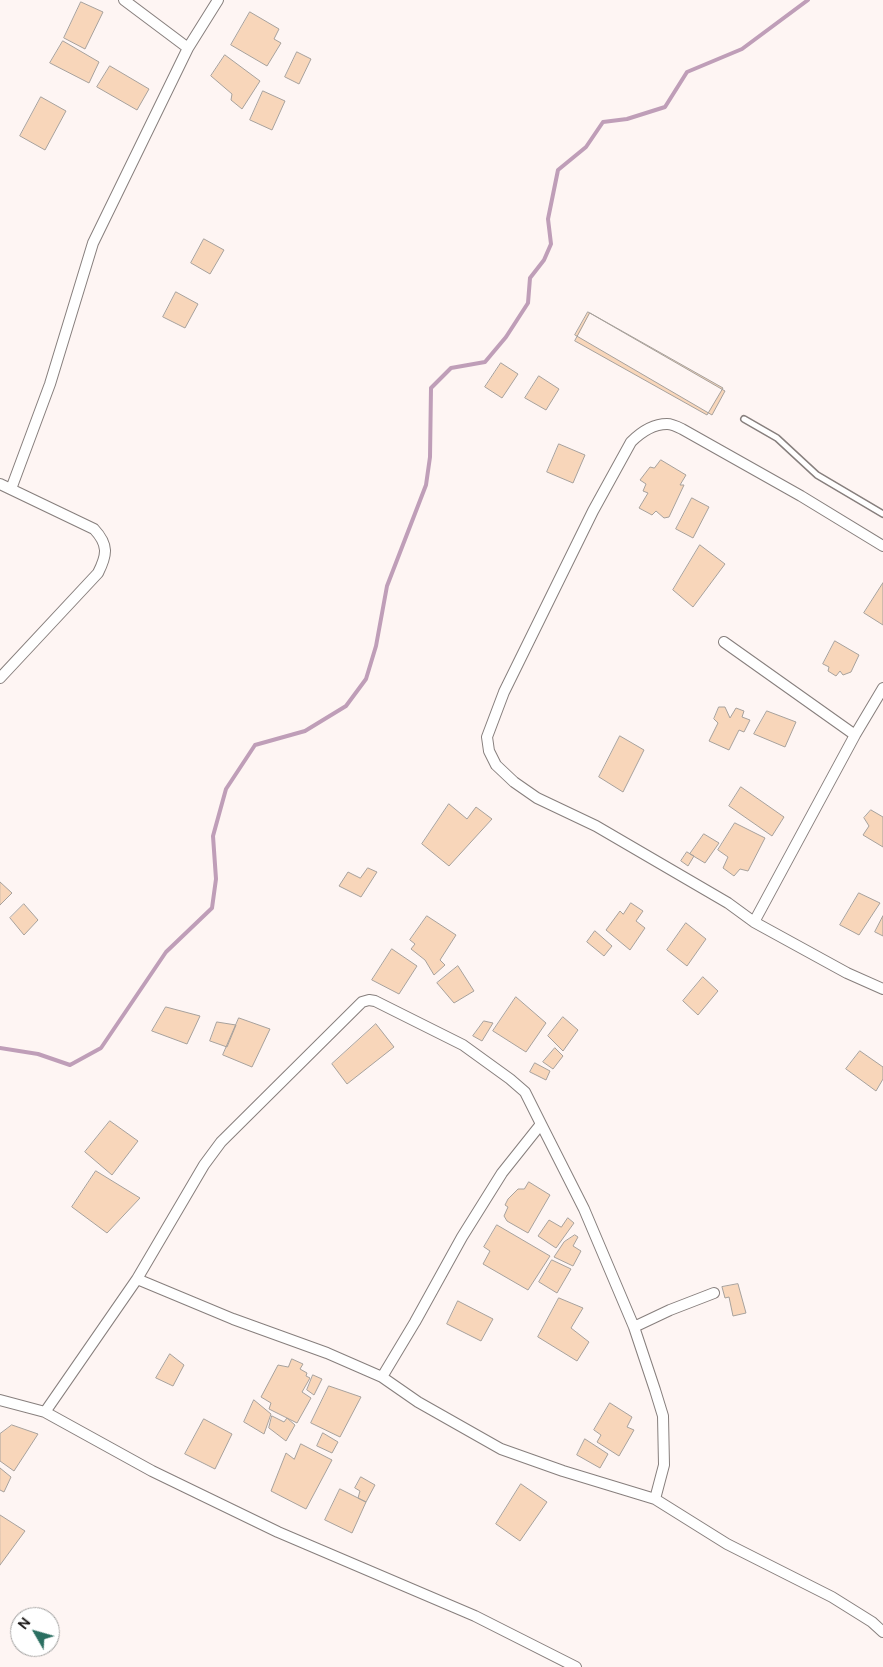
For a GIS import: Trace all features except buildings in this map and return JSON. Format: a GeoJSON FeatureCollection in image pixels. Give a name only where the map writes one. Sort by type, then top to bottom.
{"type":"FeatureCollection","features":[{"type":"Feature","properties":{"kind":"street"},"geometry":{"type":"LineString","coordinates":[[124,0],[188,48]]}},
{"type":"Feature","properties":{"kind":"street"},"geometry":{"type":"LineString","coordinates":[[11,489],[50,384],[93,244],[188,48],[218,0]]}},
{"type":"Feature","properties":{"kind":"street"},"geometry":{"type":"LineString","coordinates":[[883,546],[801,496],[682,429],[667,424],[653,427],[639,434],[631,442],[593,511],[508,683],[487,737],[489,751],[496,765],[514,782],[537,798],[596,826],[728,903],[754,922],[847,973],[883,990]]}},
{"type":"Feature","properties":{"kind":"street"},"geometry":{"type":"LineString","coordinates":[[0,484],[94,529],[102,537],[105,546],[104,560],[98,573],[0,678]]}},
{"type":"Feature","properties":{"kind":"street"},"geometry":{"type":"LineString","coordinates":[[724,642],[855,735]]}},
{"type":"Feature","properties":{"kind":"street"},"geometry":{"type":"LineString","coordinates":[[754,922],[855,735],[883,688]]}},
{"type":"Feature","properties":{"kind":"street"},"geometry":{"type":"LineString","coordinates":[[45,1412],[137,1279],[216,1148],[362,1002],[369,1000],[375,1001],[463,1045],[525,1092],[584,1209],[634,1327],[663,1416],[664,1465],[655,1499]]}},
{"type":"Feature","properties":{"kind":"street"},"geometry":{"type":"LineString","coordinates":[[382,1377],[467,1229],[502,1173],[541,1124]]}},
{"type":"Feature","properties":{"kind":"street"},"geometry":{"type":"LineString","coordinates":[[137,1279],[225,1316],[327,1353],[382,1377],[432,1410],[501,1449],[655,1499],[727,1544],[832,1598],[872,1622],[883,1632]]}},
{"type":"Feature","properties":{"kind":"street"},"geometry":{"type":"LineString","coordinates":[[634,1327],[670,1310],[714,1294]]}},
{"type":"Feature","properties":{"kind":"street"},"geometry":{"type":"LineString","coordinates":[[0,1400],[45,1412],[152,1471],[269,1528],[475,1616],[576,1667]]}},
{"type":"Feature","properties":{"kind":"lane"},"geometry":{"type":"LineString","coordinates":[[744,419],[777,438],[817,475],[883,514]]}},
{"type":"Feature","properties":{"kind":"waterway"},"geometry":{"type":"LineString","coordinates":[[0,1048],[38,1054],[70,1065],[101,1048],[166,952],[212,908],[216,879],[213,836],[226,789],[255,745],[305,731],[346,706],[366,679],[376,646],[387,586],[426,485],[430,457],[431,388],[451,368],[485,362],[506,337],[528,303],[530,278],[544,260],[551,244],[548,219],[558,170],[586,147],[603,122],[627,119],[665,107],[687,72],[742,49],[808,0]]}}]}
